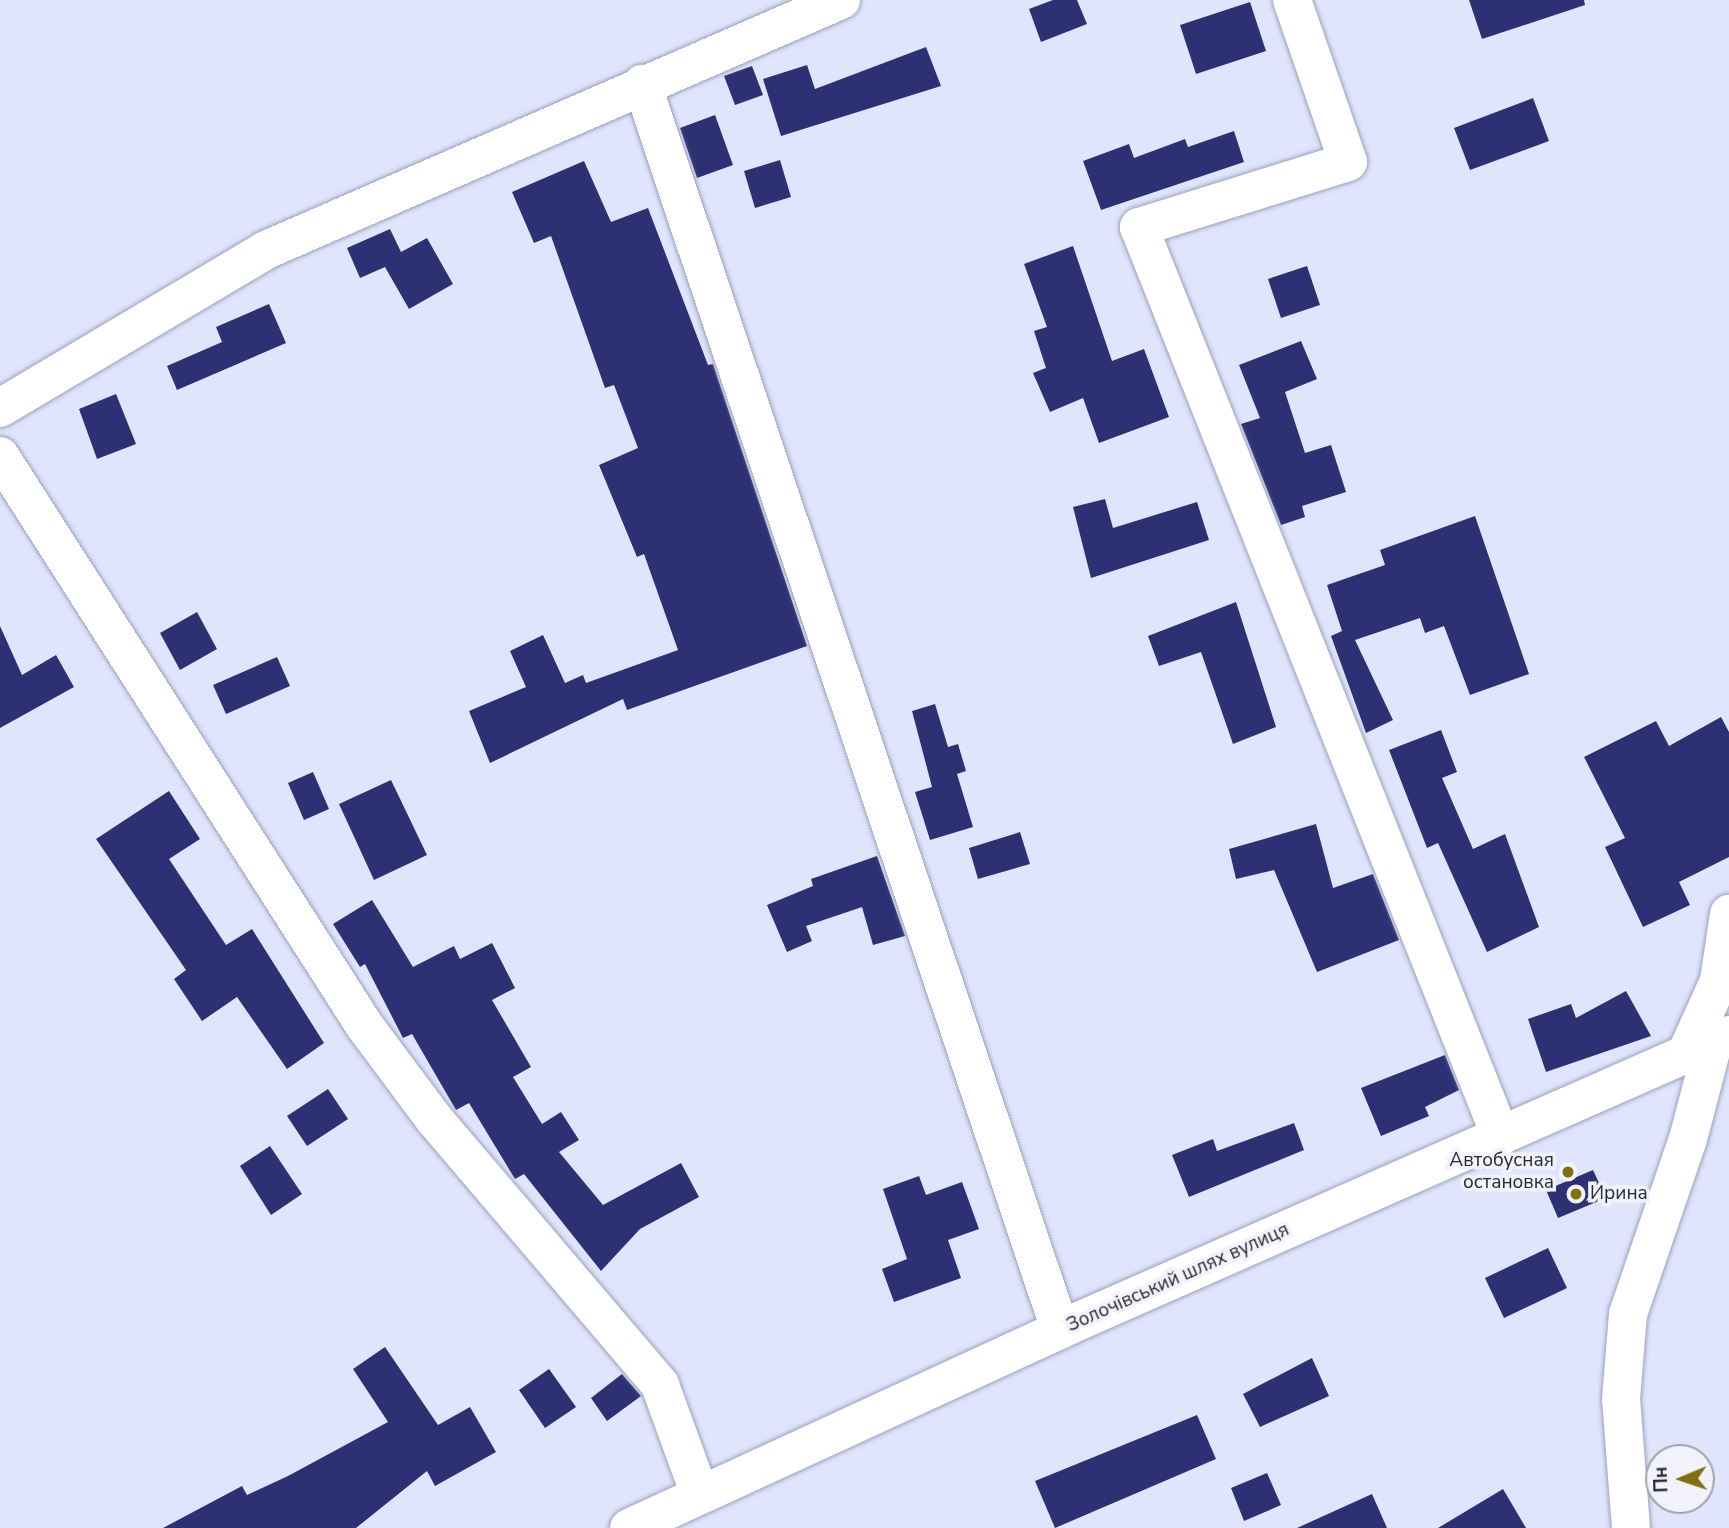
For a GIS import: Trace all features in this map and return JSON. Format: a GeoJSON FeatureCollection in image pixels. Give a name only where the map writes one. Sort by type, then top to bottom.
{"type":"FeatureCollection","features":[{"type":"Feature","properties":{"kind":"street"},"geometry":{"type":"LineString","coordinates":[[0,408],[267,250],[642,84],[841,0]]}},
{"type":"Feature","properties":{"kind":"street"},"geometry":{"type":"LineString","coordinates":[[1292,0],[1348,162],[1139,227],[1501,1136]]}},
{"type":"Feature","properties":{"kind":"street"},"geometry":{"type":"LineString","coordinates":[[642,84],[1060,1330]]}},
{"type":"Feature","properties":{"kind":"street"},"geometry":{"type":"LineString","coordinates":[[0,456],[364,1025],[434,1119],[660,1385],[700,1495]]}},
{"type":"Feature","properties":{"kind":"street"},"geometry":{"type":"LineString","coordinates":[[1630,1528],[1621,1399],[1628,1314],[1688,1139],[1709,1045],[1729,914]]}},
{"type":"Feature","properties":{"kind":"street","name":"Золочівський шлях вулиця"},"geometry":{"type":"LineString","coordinates":[[629,1528],[1060,1330],[1709,1045]]}},
{"type":"Feature","properties":{"kind":"building"},"geometry":{"type":"Polygon","coordinates":[[[1053,0],[1077,0],[1087,24],[1041,42],[1029,9],[1053,0]]]}},
{"type":"Feature","properties":{"kind":"building"},"geometry":{"type":"Polygon","coordinates":[[[1469,0],[1584,0],[1585,5],[1482,39],[1469,0]]]}},
{"type":"Feature","properties":{"kind":"building"},"geometry":{"type":"Polygon","coordinates":[[[1250,2],[1266,51],[1196,74],[1180,25],[1250,2]]]}},
{"type":"Feature","properties":{"kind":"building"},"geometry":{"type":"Polygon","coordinates":[[[926,47],[941,86],[781,136],[763,79],[807,65],[815,89],[926,47]]]}},
{"type":"Feature","properties":{"kind":"building"},"geometry":{"type":"Polygon","coordinates":[[[752,66],[763,95],[735,105],[724,76],[752,66]]]}},
{"type":"Feature","properties":{"kind":"building"},"geometry":{"type":"Polygon","coordinates":[[[1533,98],[1549,141],[1470,170],[1454,128],[1533,98]]]}},
{"type":"Feature","properties":{"kind":"building"},"geometry":{"type":"Polygon","coordinates":[[[715,115],[733,165],[697,178],[680,128],[715,115]]]}},
{"type":"Feature","properties":{"kind":"building"},"geometry":{"type":"Polygon","coordinates":[[[1234,131],[1244,162],[1101,210],[1083,161],[1129,144],[1134,158],[1185,139],[1188,147],[1234,131]]]}},
{"type":"Feature","properties":{"kind":"building"},"geometry":{"type":"Polygon","coordinates":[[[780,160],[791,197],[755,208],[744,171],[780,160]]]}},
{"type":"Feature","properties":{"kind":"building"},"geometry":{"type":"Polygon","coordinates":[[[584,161],[611,222],[648,208],[708,365],[713,364],[807,646],[627,710],[623,699],[490,763],[469,711],[526,687],[510,651],[543,635],[565,683],[583,675],[586,683],[678,650],[644,554],[637,557],[599,465],[638,448],[614,385],[605,388],[551,236],[534,243],[512,192],[584,161]]]}},
{"type":"Feature","properties":{"kind":"building"},"geometry":{"type":"Polygon","coordinates":[[[390,229],[401,252],[427,238],[453,284],[409,309],[385,267],[360,278],[347,248],[390,229]]]}},
{"type":"Feature","properties":{"kind":"building"},"geometry":{"type":"Polygon","coordinates":[[[1073,246],[1112,361],[1144,349],[1169,417],[1099,443],[1083,398],[1050,412],[1033,373],[1046,368],[1034,331],[1047,327],[1024,264],[1073,246]]]}},
{"type":"Feature","properties":{"kind":"building"},"geometry":{"type":"Polygon","coordinates":[[[1307,266],[1320,305],[1281,318],[1268,279],[1307,266]]]}},
{"type":"Feature","properties":{"kind":"building"},"geometry":{"type":"Polygon","coordinates":[[[269,304],[286,343],[177,390],[167,366],[222,342],[216,327],[269,304]]]}},
{"type":"Feature","properties":{"kind":"building"},"geometry":{"type":"Polygon","coordinates":[[[1301,341],[1317,379],[1285,392],[1305,453],[1331,445],[1346,492],[1302,506],[1305,517],[1281,525],[1241,424],[1260,418],[1239,365],[1301,341]]]}},
{"type":"Feature","properties":{"kind":"building"},"geometry":{"type":"Polygon","coordinates":[[[116,394],[136,444],[97,459],[79,409],[116,394]]]}},
{"type":"Feature","properties":{"kind":"building"},"geometry":{"type":"Polygon","coordinates":[[[1105,499],[1113,528],[1197,502],[1209,540],[1091,578],[1073,507],[1105,499]]]}},
{"type":"Feature","properties":{"kind":"building"},"geometry":{"type":"Polygon","coordinates":[[[1475,516],[1529,674],[1470,695],[1444,626],[1425,633],[1420,618],[1355,640],[1393,720],[1366,733],[1331,636],[1342,631],[1327,585],[1385,565],[1380,550],[1475,516]]]}},
{"type":"Feature","properties":{"kind":"building"},"geometry":{"type":"Polygon","coordinates":[[[1236,602],[1276,727],[1233,744],[1201,652],[1159,666],[1148,636],[1236,602]]]}},
{"type":"Feature","properties":{"kind":"building"},"geometry":{"type":"Polygon","coordinates":[[[197,612],[217,649],[180,670],[160,633],[197,612]]]}},
{"type":"Feature","properties":{"kind":"building"},"geometry":{"type":"Polygon","coordinates":[[[0,626],[22,675],[56,655],[74,687],[0,728],[0,626]]]}},
{"type":"Feature","properties":{"kind":"building"},"geometry":{"type":"Polygon","coordinates":[[[277,657],[290,686],[226,714],[213,685],[277,657]]]}},
{"type":"Feature","properties":{"kind":"building"},"geometry":{"type":"Polygon","coordinates":[[[935,704],[948,747],[958,744],[966,771],[957,774],[973,827],[930,840],[915,792],[932,787],[912,711],[935,704]]]}},
{"type":"Feature","properties":{"kind":"building"},"geometry":{"type":"Polygon","coordinates":[[[1721,717],[1729,732],[1729,857],[1679,882],[1690,905],[1643,927],[1605,847],[1625,838],[1584,757],[1656,721],[1669,746],[1721,717]]]}},
{"type":"Feature","properties":{"kind":"building"},"geometry":{"type":"Polygon","coordinates":[[[1441,730],[1457,772],[1442,778],[1473,849],[1505,834],[1539,927],[1487,952],[1438,843],[1427,848],[1389,750],[1441,730]]]}},
{"type":"Feature","properties":{"kind":"building"},"geometry":{"type":"Polygon","coordinates":[[[313,772],[329,809],[304,820],[288,783],[313,772]]]}},
{"type":"Feature","properties":{"kind":"building"},"geometry":{"type":"Polygon","coordinates":[[[391,780],[427,855],[374,880],[339,804],[391,780]]]}},
{"type":"Feature","properties":{"kind":"building"},"geometry":{"type":"Polygon","coordinates":[[[169,791],[200,839],[169,859],[226,945],[252,929],[324,1043],[287,1069],[237,997],[202,1021],[174,979],[186,970],[96,839],[169,791]]]}},
{"type":"Feature","properties":{"kind":"building"},"geometry":{"type":"Polygon","coordinates":[[[1316,824],[1333,888],[1373,874],[1399,940],[1317,972],[1274,870],[1236,879],[1229,849],[1316,824]]]}},
{"type":"Feature","properties":{"kind":"building"},"geometry":{"type":"Polygon","coordinates":[[[1020,832],[1030,864],[978,879],[969,848],[1020,832]]]}},
{"type":"Feature","properties":{"kind":"building"},"geometry":{"type":"Polygon","coordinates":[[[877,856],[905,936],[873,945],[862,907],[806,926],[812,941],[787,952],[767,905],[813,886],[811,879],[877,856]]]}},
{"type":"Feature","properties":{"kind":"building"},"geometry":{"type":"Polygon","coordinates":[[[372,900],[413,967],[454,946],[460,959],[492,943],[515,988],[492,1000],[531,1067],[513,1077],[542,1124],[561,1112],[579,1140],[559,1152],[603,1205],[681,1163],[699,1197],[640,1229],[601,1271],[524,1174],[515,1179],[469,1103],[456,1110],[412,1034],[403,1038],[365,964],[360,967],[333,924],[372,900]]]}},
{"type":"Feature","properties":{"kind":"building"},"geometry":{"type":"Polygon","coordinates":[[[1626,991],[1651,1036],[1546,1072],[1528,1019],[1571,1004],[1576,1018],[1626,991]]]}},
{"type":"Feature","properties":{"kind":"building"},"geometry":{"type":"Polygon","coordinates":[[[1445,1055],[1459,1090],[1425,1107],[1429,1116],[1381,1136],[1361,1088],[1445,1055]]]}},
{"type":"Feature","properties":{"kind":"building"},"geometry":{"type":"Polygon","coordinates":[[[328,1089],[348,1119],[307,1146],[287,1116],[328,1089]]]}},
{"type":"Feature","properties":{"kind":"building"},"geometry":{"type":"Polygon","coordinates":[[[1294,1123],[1304,1150],[1189,1197],[1172,1155],[1213,1139],[1217,1151],[1294,1123]]]}},
{"type":"Feature","properties":{"kind":"building"},"geometry":{"type":"Polygon","coordinates":[[[270,1146],[302,1194],[271,1215],[240,1166],[270,1146]]]}},
{"type":"Feature","properties":{"kind":"building","name":"Ирина"},"geometry":{"type":"Polygon","coordinates":[[[1593,1170],[1606,1198],[1558,1218],[1546,1190],[1593,1170]]]}},
{"type":"Feature","properties":{"kind":"building"},"geometry":{"type":"Polygon","coordinates":[[[919,1176],[926,1195],[962,1182],[979,1229],[948,1240],[961,1278],[894,1302],[882,1269],[907,1259],[883,1189],[919,1176]]]}},
{"type":"Feature","properties":{"kind":"building"},"geometry":{"type":"Polygon","coordinates":[[[1548,1248],[1567,1288],[1504,1318],[1485,1278],[1548,1248]]]}},
{"type":"Feature","properties":{"kind":"building"},"geometry":{"type":"Polygon","coordinates":[[[385,1347],[438,1425],[470,1407],[496,1452],[435,1486],[427,1471],[356,1528],[163,1528],[242,1486],[247,1495],[288,1476],[388,1422],[353,1369],[385,1347]]]}},
{"type":"Feature","properties":{"kind":"building"},"geometry":{"type":"Polygon","coordinates":[[[1312,1358],[1329,1396],[1260,1427],[1243,1394],[1312,1358]]]}},
{"type":"Feature","properties":{"kind":"building"},"geometry":{"type":"Polygon","coordinates":[[[549,1369],[576,1407],[545,1428],[519,1390],[549,1369]]]}},
{"type":"Feature","properties":{"kind":"building"},"geometry":{"type":"Polygon","coordinates":[[[622,1374],[641,1396],[607,1421],[591,1398],[622,1374]]]}},
{"type":"Feature","properties":{"kind":"building"},"geometry":{"type":"Polygon","coordinates":[[[1197,1415],[1216,1459],[1055,1528],[1035,1481],[1197,1415]]]}},
{"type":"Feature","properties":{"kind":"building"},"geometry":{"type":"Polygon","coordinates":[[[1267,1473],[1281,1505],[1244,1521],[1231,1488],[1267,1473]]]}},
{"type":"Feature","properties":{"kind":"building"},"geometry":{"type":"Polygon","coordinates":[[[1503,1489],[1526,1528],[1438,1528],[1503,1489]]]}},
{"type":"Feature","properties":{"kind":"building"},"geometry":{"type":"Polygon","coordinates":[[[1372,1494],[1387,1528],[1297,1528],[1372,1494]]]}},
{"type":"Feature","properties":{"kind":"place","name":"Автобусная остановка"},"geometry":{"type":"Point","coordinates":[1568,1172]}},
{"type":"Feature","properties":{"kind":"place","name":"Ирина"},"geometry":{"type":"Point","coordinates":[1576,1194]}}]}
